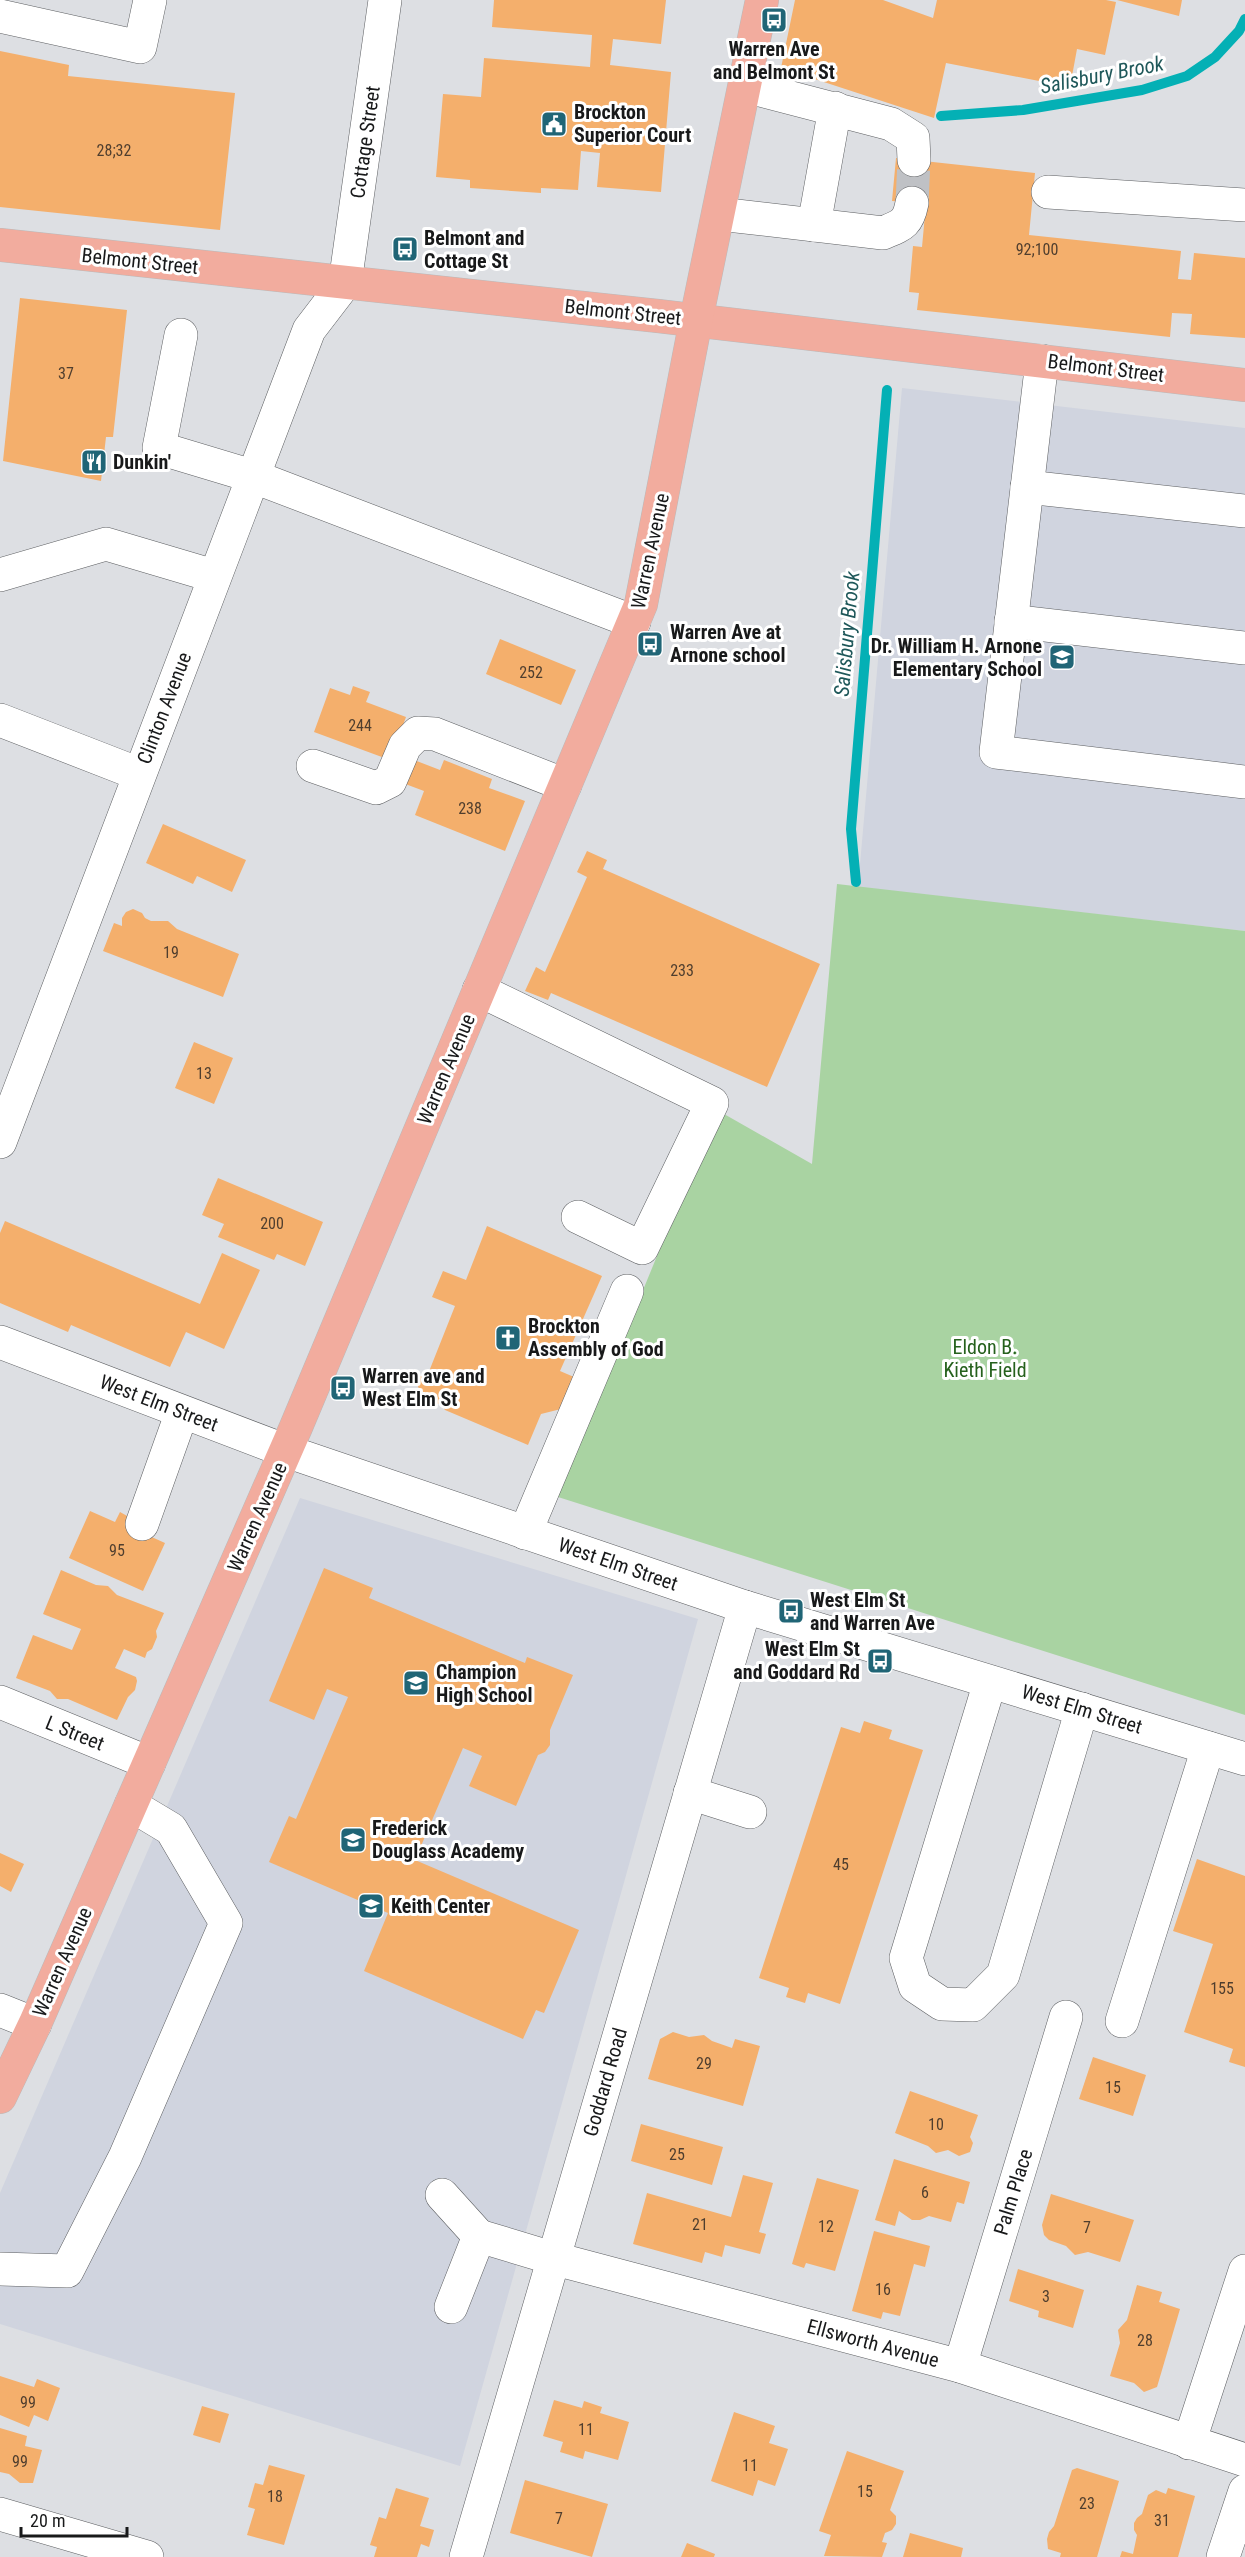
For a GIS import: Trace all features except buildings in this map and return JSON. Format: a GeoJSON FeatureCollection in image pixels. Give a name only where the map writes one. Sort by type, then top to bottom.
{"type":"FeatureCollection","features":[{"type":"Feature","properties":{"kind":"main road","name":"Warren Avenue"},"geometry":{"type":"LineString","coordinates":[[0,2097],[35,2024],[286,1451],[641,604],[696,320],[762,0]]}},
{"type":"Feature","properties":{"kind":"main road","name":"Belmont Street"},"geometry":{"type":"LineString","coordinates":[[0,245],[696,320],[1245,385]]}},
{"type":"Feature","properties":{"kind":"street"},"geometry":{"type":"LineString","coordinates":[[0,16],[140,47],[150,0]]}},
{"type":"Feature","properties":{"kind":"street","name":"Cottage Street"},"geometry":{"type":"LineString","coordinates":[[345,283],[385,0]]}},
{"type":"Feature","properties":{"kind":"street"},"geometry":{"type":"LineString","coordinates":[[745,86],[891,124],[913,138],[914,160]]}},
{"type":"Feature","properties":{"kind":"street"},"geometry":{"type":"LineString","coordinates":[[814,225],[835,108]]}},
{"type":"Feature","properties":{"kind":"street"},"geometry":{"type":"LineString","coordinates":[[1048,192],[1245,205]]}},
{"type":"Feature","properties":{"kind":"street"},"geometry":{"type":"LineString","coordinates":[[719,214],[883,233],[901,225],[909,218],[912,203]]}},
{"type":"Feature","properties":{"kind":"street","name":"Clinton Avenue"},"geometry":{"type":"LineString","coordinates":[[0,1142],[8,1094],[140,774],[309,330],[345,283]]}},
{"type":"Feature","properties":{"kind":"street"},"geometry":{"type":"LineString","coordinates":[[181,335],[159,448],[252,476],[634,622]]}},
{"type":"Feature","properties":{"kind":"street"},"geometry":{"type":"LineString","coordinates":[[1042,361],[996,752],[1245,782]]}},
{"type":"Feature","properties":{"kind":"street"},"geometry":{"type":"LineString","coordinates":[[1027,487],[1245,512]]}},
{"type":"Feature","properties":{"kind":"street"},"geometry":{"type":"LineString","coordinates":[[0,576],[106,544],[214,576]]}},
{"type":"Feature","properties":{"kind":"street"},"geometry":{"type":"LineString","coordinates":[[1011,621],[1245,648]]}},
{"type":"Feature","properties":{"kind":"street"},"geometry":{"type":"LineString","coordinates":[[0,720],[140,774]]}},
{"type":"Feature","properties":{"kind":"street"},"geometry":{"type":"LineString","coordinates":[[313,766],[376,788],[390,781],[405,746],[418,733],[435,734],[566,785]]}},
{"type":"Feature","properties":{"kind":"street"},"geometry":{"type":"LineString","coordinates":[[479,990],[712,1103],[642,1248],[578,1217]]}},
{"type":"Feature","properties":{"kind":"street"},"geometry":{"type":"LineString","coordinates":[[525,1533],[627,1291]]}},
{"type":"Feature","properties":{"kind":"street","name":"West Elm Street"},"geometry":{"type":"LineString","coordinates":[[0,1342],[286,1451],[745,1607],[1245,1759]]}},
{"type":"Feature","properties":{"kind":"street"},"geometry":{"type":"LineString","coordinates":[[142,1524],[182,1412]]}},
{"type":"Feature","properties":{"kind":"street","name":"Goddard Road"},"geometry":{"type":"LineString","coordinates":[[466,2557],[745,1607]]}},
{"type":"Feature","properties":{"kind":"street"},"geometry":{"type":"LineString","coordinates":[[990,1682],[906,1958],[915,1986],[942,2004],[973,2005],[1003,1975],[1083,1709]]}},
{"type":"Feature","properties":{"kind":"street","name":"L Street"},"geometry":{"type":"LineString","coordinates":[[0,1702],[149,1763]]}},
{"type":"Feature","properties":{"kind":"street"},"geometry":{"type":"LineString","coordinates":[[1122,2021],[1208,1748]]}},
{"type":"Feature","properties":{"kind":"street"},"geometry":{"type":"LineString","coordinates":[[690,1793],[750,1812]]}},
{"type":"Feature","properties":{"kind":"street"},"geometry":{"type":"LineString","coordinates":[[0,2269],[67,2271],[125,2157],[226,1923],[171,1828],[131,1805]]}},
{"type":"Feature","properties":{"kind":"street"},"geometry":{"type":"LineString","coordinates":[[0,2010],[35,2024]]}},
{"type":"Feature","properties":{"kind":"street","name":"Palm Place"},"geometry":{"type":"LineString","coordinates":[[960,2366],[1066,2017]]}},
{"type":"Feature","properties":{"kind":"street"},"geometry":{"type":"LineString","coordinates":[[442,2195],[479,2236],[451,2307]]}},
{"type":"Feature","properties":{"kind":"street","name":"Ellsworth Avenue"},"geometry":{"type":"LineString","coordinates":[[479,2236],[552,2258],[960,2366],[1245,2460]]}},
{"type":"Feature","properties":{"kind":"street"},"geometry":{"type":"LineString","coordinates":[[1189,2443],[1245,2271]]}},
{"type":"Feature","properties":{"kind":"street"},"geometry":{"type":"LineString","coordinates":[[1224,2557],[1245,2491]]}},
{"type":"Feature","properties":{"kind":"street"},"geometry":{"type":"LineString","coordinates":[[0,2514],[147,2557]]}},
{"type":"Feature","properties":{"kind":"shaded area","name":"Dr. William H. Arnone Elementary School"},"geometry":{"type":"Polygon","coordinates":[[[902,388],[1245,428],[1245,931],[858,887],[902,388]]]}},
{"type":"Feature","properties":{"kind":"shaded area","name":"Keith Center"},"geometry":{"type":"Polygon","coordinates":[[[300,1498],[698,1619],[460,2466],[0,2324],[0,2193],[300,1498]]]}},
{"type":"Feature","properties":{"kind":"green space","name":"Eldon B. Kieth Field"},"geometry":{"type":"Polygon","coordinates":[[[837,884],[1245,931],[1245,1715],[558,1497],[717,1110],[812,1164],[837,884]]]}},
{"type":"Feature","properties":{"kind":"waterway","name":"Salisbury Brook"},"geometry":{"type":"LineString","coordinates":[[941,116],[1023,110],[1142,90],[1187,76],[1215,57],[1239,31],[1245,19]]}},
{"type":"Feature","properties":{"kind":"waterway","name":"Salisbury Brook"},"geometry":{"type":"LineString","coordinates":[[856,882],[851,829],[887,390]]}},
{"type":"Feature","properties":{"kind":"tunnel"},"geometry":{"type":"LineString","coordinates":[[912,203],[914,160]]}},
{"type":"Feature","properties":{"kind":"place","name":"Warren Ave and Belmont St"},"geometry":{"type":"Point","coordinates":[774,20]}},
{"type":"Feature","properties":{"kind":"place","name":"Brockton Superior Court"},"geometry":{"type":"Point","coordinates":[554,124]}},
{"type":"Feature","properties":{"kind":"place","name":"Belmont and Cottage St"},"geometry":{"type":"Point","coordinates":[405,249]}},
{"type":"Feature","properties":{"kind":"place","name":"Dunkin'"},"geometry":{"type":"Point","coordinates":[94,462]}},
{"type":"Feature","properties":{"kind":"place","name":"Warren Ave at Arnone school"},"geometry":{"type":"Point","coordinates":[650,644]}},
{"type":"Feature","properties":{"kind":"place","name":"Dr. William H. Arnone Elementary School"},"geometry":{"type":"Point","coordinates":[1062,657]}},
{"type":"Feature","properties":{"kind":"place","name":"Brockton Assembly of God"},"geometry":{"type":"Point","coordinates":[508,1338]}},
{"type":"Feature","properties":{"kind":"place","name":"Warren ave and West Elm St"},"geometry":{"type":"Point","coordinates":[343,1388]}},
{"type":"Feature","properties":{"kind":"place","name":"West Elm St and Warren Ave"},"geometry":{"type":"Point","coordinates":[791,1611]}},
{"type":"Feature","properties":{"kind":"place","name":"West Elm St and Goddard Rd"},"geometry":{"type":"Point","coordinates":[880,1661]}},
{"type":"Feature","properties":{"kind":"place","name":"Champion High School"},"geometry":{"type":"Point","coordinates":[416,1683]}},
{"type":"Feature","properties":{"kind":"place","name":"Frederick Douglass Academy"},"geometry":{"type":"Point","coordinates":[353,1840]}},
{"type":"Feature","properties":{"kind":"place","name":"Keith Center"},"geometry":{"type":"Point","coordinates":[371,1906]}}]}
